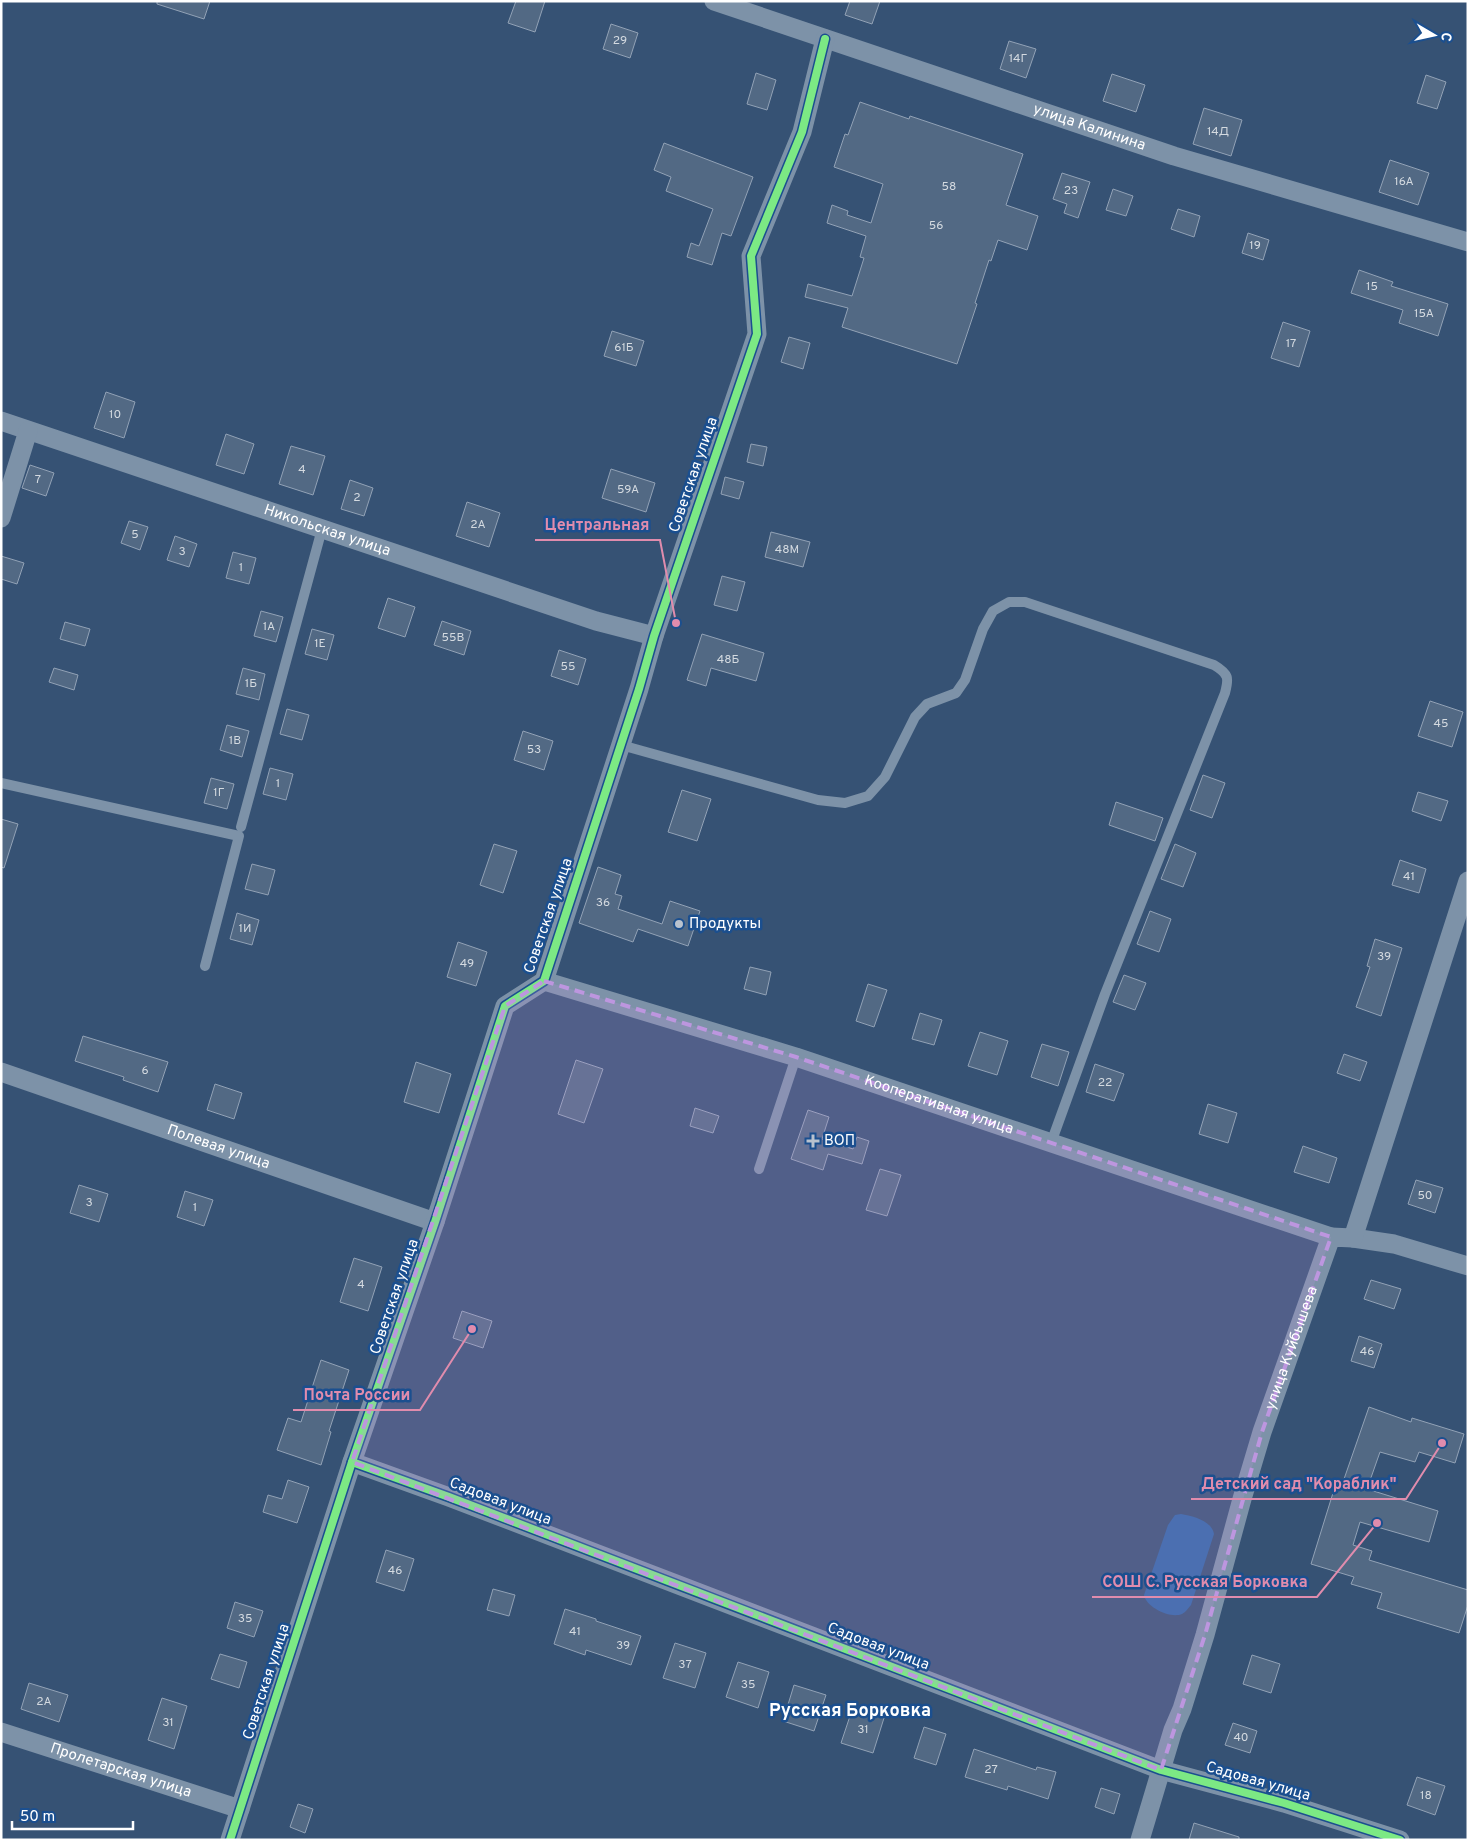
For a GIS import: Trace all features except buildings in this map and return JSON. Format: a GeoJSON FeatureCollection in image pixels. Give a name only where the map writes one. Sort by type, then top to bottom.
{"type":"FeatureCollection","features":[{"type":"Feature","properties":{"kind":"street","name":"улица Калинина"},"geometry":{"type":"LineString","coordinates":[[714,1],[1174,156],[1468,242]]}},
{"type":"Feature","properties":{"kind":"street","name":"Советская улица"},"geometry":{"type":"LineString","coordinates":[[230,1840],[352,1462],[436,1222],[505,1006],[544,981],[621,745],[654,636],[757,334],[751,256],[802,132],[826,39]]}},
{"type":"Feature","properties":{"kind":"street","name":"Никольская улица"},"geometry":{"type":"LineString","coordinates":[[1,421],[596,621],[654,636]]}},
{"type":"Feature","properties":{"kind":"street"},"geometry":{"type":"LineString","coordinates":[[1,518],[28,431]]}},
{"type":"Feature","properties":{"kind":"street"},"geometry":{"type":"LineString","coordinates":[[1354,1238],[1468,881]]}},
{"type":"Feature","properties":{"kind":"street","name":"Кооперативная улица"},"geometry":{"type":"LineString","coordinates":[[544,981],[796,1057],[1331,1236]]}},
{"type":"Feature","properties":{"kind":"street","name":"Полевая улица"},"geometry":{"type":"LineString","coordinates":[[1,1072],[436,1222]]}},
{"type":"Feature","properties":{"kind":"street"},"geometry":{"type":"LineString","coordinates":[[1331,1236],[1394,1244],[1468,1266]]}},
{"type":"Feature","properties":{"kind":"street","name":"улица Куйбышева"},"geometry":{"type":"LineString","coordinates":[[1140,1840],[1173,1730],[1182,1709],[1205,1635],[1262,1432],[1331,1236]]}},
{"type":"Feature","properties":{"kind":"street","name":"Садовая улица"},"geometry":{"type":"LineString","coordinates":[[352,1462],[449,1497],[1161,1770],[1284,1803],[1400,1840]]}},
{"type":"Feature","properties":{"kind":"street","name":"Пролетарская улица"},"geometry":{"type":"LineString","coordinates":[[1,1732],[240,1809]]}},
{"type":"Feature","properties":{"kind":"lane"},"geometry":{"type":"LineString","coordinates":[[241,827],[322,529]]}},
{"type":"Feature","properties":{"kind":"lane"},"geometry":{"type":"LineString","coordinates":[[621,745],[818,800],[845,803],[868,796],[885,778],[915,717],[927,704],[956,693],[965,680],[983,629],[993,611],[1009,602],[1025,602],[1214,665],[1225,671],[1228,680],[1225,694],[1105,994],[1051,1143]]}},
{"type":"Feature","properties":{"kind":"lane"},"geometry":{"type":"LineString","coordinates":[[1,783],[239,836],[205,966]]}},
{"type":"Feature","properties":{"kind":"lane"},"geometry":{"type":"LineString","coordinates":[[759,1169],[796,1057]]}},
{"type":"Feature","properties":{"kind":"highlighted area"},"geometry":{"type":"Polygon","coordinates":[[[544,981],[796,1057],[1331,1237],[1262,1432],[1205,1635],[1161,1770],[352,1462],[505,1006],[544,981]]]}},
{"type":"Feature","properties":{"kind":"shaded area"},"geometry":{"type":"Polygon","coordinates":[[[1181,1514],[1206,1522],[1213,1529],[1214,1534],[1191,1605],[1182,1614],[1171,1615],[1154,1608],[1149,1604],[1144,1595],[1168,1525],[1175,1515],[1181,1514]]]}},
{"type":"Feature","properties":{"kind":"cycle path"},"geometry":{"type":"LineString","coordinates":[[230,1840],[352,1462],[435,1222],[505,1006],[544,981],[639,689],[654,636],[757,334],[751,256],[802,132],[825,39]]}},
{"type":"Feature","properties":{"kind":"cycle path"},"geometry":{"type":"LineString","coordinates":[[352,1462],[449,1497],[1161,1770],[1284,1803],[1400,1840]]}},
{"type":"Feature","properties":{"kind":"place","name":"Центральная"},"geometry":{"type":"Point","coordinates":[676,623]}},
{"type":"Feature","properties":{"kind":"place","name":"Продукты"},"geometry":{"type":"Point","coordinates":[679,924]}},
{"type":"Feature","properties":{"kind":"place","name":"ВОП"},"geometry":{"type":"Point","coordinates":[813,1141]}},
{"type":"Feature","properties":{"kind":"place","name":"Почта России"},"geometry":{"type":"Point","coordinates":[472,1329]}},
{"type":"Feature","properties":{"kind":"place","name":"Детский сад \"Кораблик\""},"geometry":{"type":"Point","coordinates":[1442,1443]}},
{"type":"Feature","properties":{"kind":"place","name":"СОШ С. Русская Борковка"},"geometry":{"type":"Point","coordinates":[1377,1523]}},
{"type":"Feature","properties":{"kind":"district","name":"Русская Борковка"},"geometry":{"type":"Point","coordinates":[850,1711]}}]}
